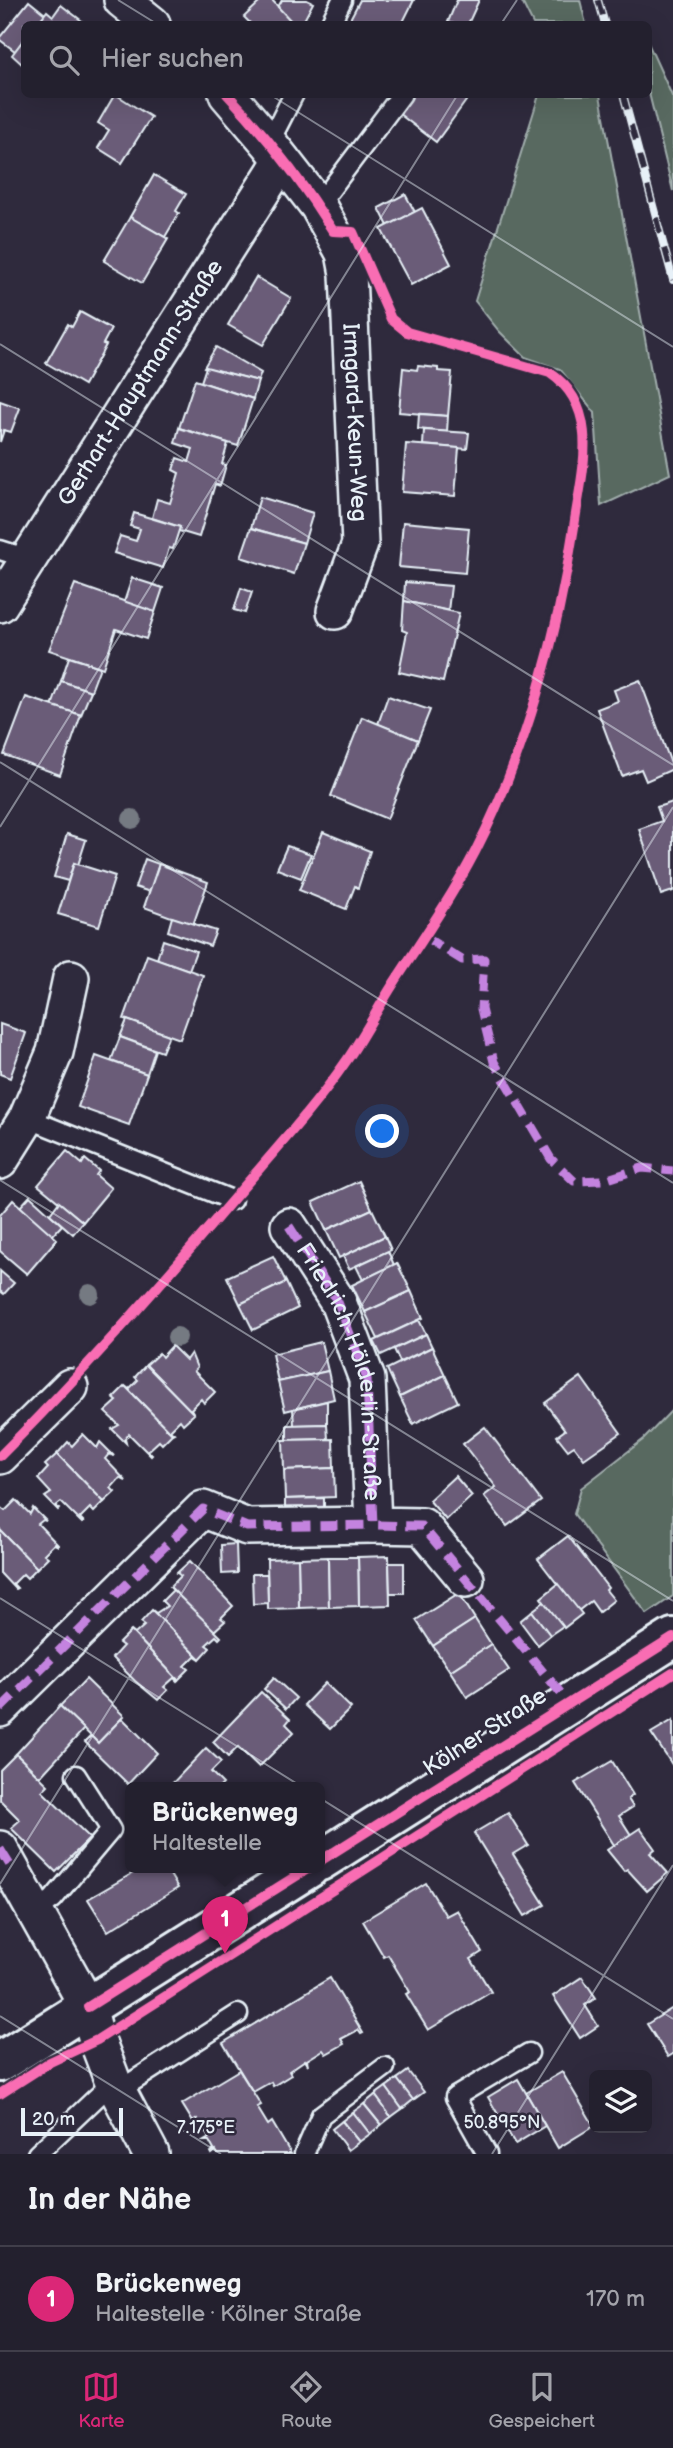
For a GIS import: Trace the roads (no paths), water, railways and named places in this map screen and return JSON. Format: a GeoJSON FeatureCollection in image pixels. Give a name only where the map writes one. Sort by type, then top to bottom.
{"type":"FeatureCollection","features":[{"type":"Feature","properties":{"kind":"main road","name":"Kölner Straße"},"geometry":{"type":"LineString","coordinates":[[325,1858],[673,1638]]}},
{"type":"Feature","properties":{"kind":"main road"},"geometry":{"type":"LineString","coordinates":[[0,2062],[301,1873]]}},
{"type":"Feature","properties":{"kind":"street"},"geometry":{"type":"LineString","coordinates":[[122,0],[148,21]]}},
{"type":"Feature","properties":{"kind":"street"},"geometry":{"type":"LineString","coordinates":[[230,98],[325,219]]}},
{"type":"Feature","properties":{"kind":"street","name":"Gerhart-Hauptmann-Straße"},"geometry":{"type":"LineString","coordinates":[[0,604],[14,555],[275,152]]}},
{"type":"Feature","properties":{"kind":"street","name":"Irmgard-Keun-Weg"},"geometry":{"type":"LineString","coordinates":[[325,219],[344,253],[348,274],[360,544],[335,611]]}},
{"type":"Feature","properties":{"kind":"street"},"geometry":{"type":"LineString","coordinates":[[0,1161],[27,1118],[55,1052],[71,978]]}},
{"type":"Feature","properties":{"kind":"street","name":"Friedrich-Hölderlin-Straße"},"geometry":{"type":"LineString","coordinates":[[289,1226],[338,1302],[368,1379],[373,1525]]}},
{"type":"Feature","properties":{"kind":"street"},"geometry":{"type":"LineString","coordinates":[[0,1456],[70,1387]]}},
{"type":"Feature","properties":{"kind":"street","name":"Friedrich-Hölderlin-Straße"},"geometry":{"type":"LineString","coordinates":[[0,1709],[203,1509],[247,1527],[422,1526],[466,1579]]}},
{"type":"Feature","properties":{"kind":"street"},"geometry":{"type":"LineString","coordinates":[[0,1849],[88,2007],[115,2087],[151,2154]]}},
{"type":"Feature","properties":{"kind":"lane"},"geometry":{"type":"LineString","coordinates":[[332,21],[342,0]]}},
{"type":"Feature","properties":{"kind":"lane"},"geometry":{"type":"LineString","coordinates":[[275,152],[293,98]]}},
{"type":"Feature","properties":{"kind":"lane"},"geometry":{"type":"LineString","coordinates":[[325,219],[400,98]]}},
{"type":"Feature","properties":{"kind":"lane"},"geometry":{"type":"LineString","coordinates":[[27,1118],[232,1200]]}},
{"type":"Feature","properties":{"kind":"lane"},"geometry":{"type":"LineString","coordinates":[[36,1911],[53,1899],[111,1830],[76,1775]]}},
{"type":"Feature","properties":{"kind":"lane"},"geometry":{"type":"LineString","coordinates":[[37,2154],[115,2087],[238,2014]]}},
{"type":"Feature","properties":{"kind":"lane"},"geometry":{"type":"LineString","coordinates":[[487,2154],[456,2097],[529,2053]]}},
{"type":"Feature","properties":{"kind":"lane"},"geometry":{"type":"LineString","coordinates":[[304,2154],[321,2115],[385,2067]]}},
{"type":"Feature","properties":{"kind":"railway"},"geometry":{"type":"LineString","coordinates":[[598,0],[604,21]]}},
{"type":"Feature","properties":{"kind":"railway"},"geometry":{"type":"LineString","coordinates":[[624,98],[673,280]]}},
{"type":"Feature","properties":{"kind":"place","name":"Brückenweg"},"geometry":{"type":"Point","coordinates":[225,1954]}}]}
